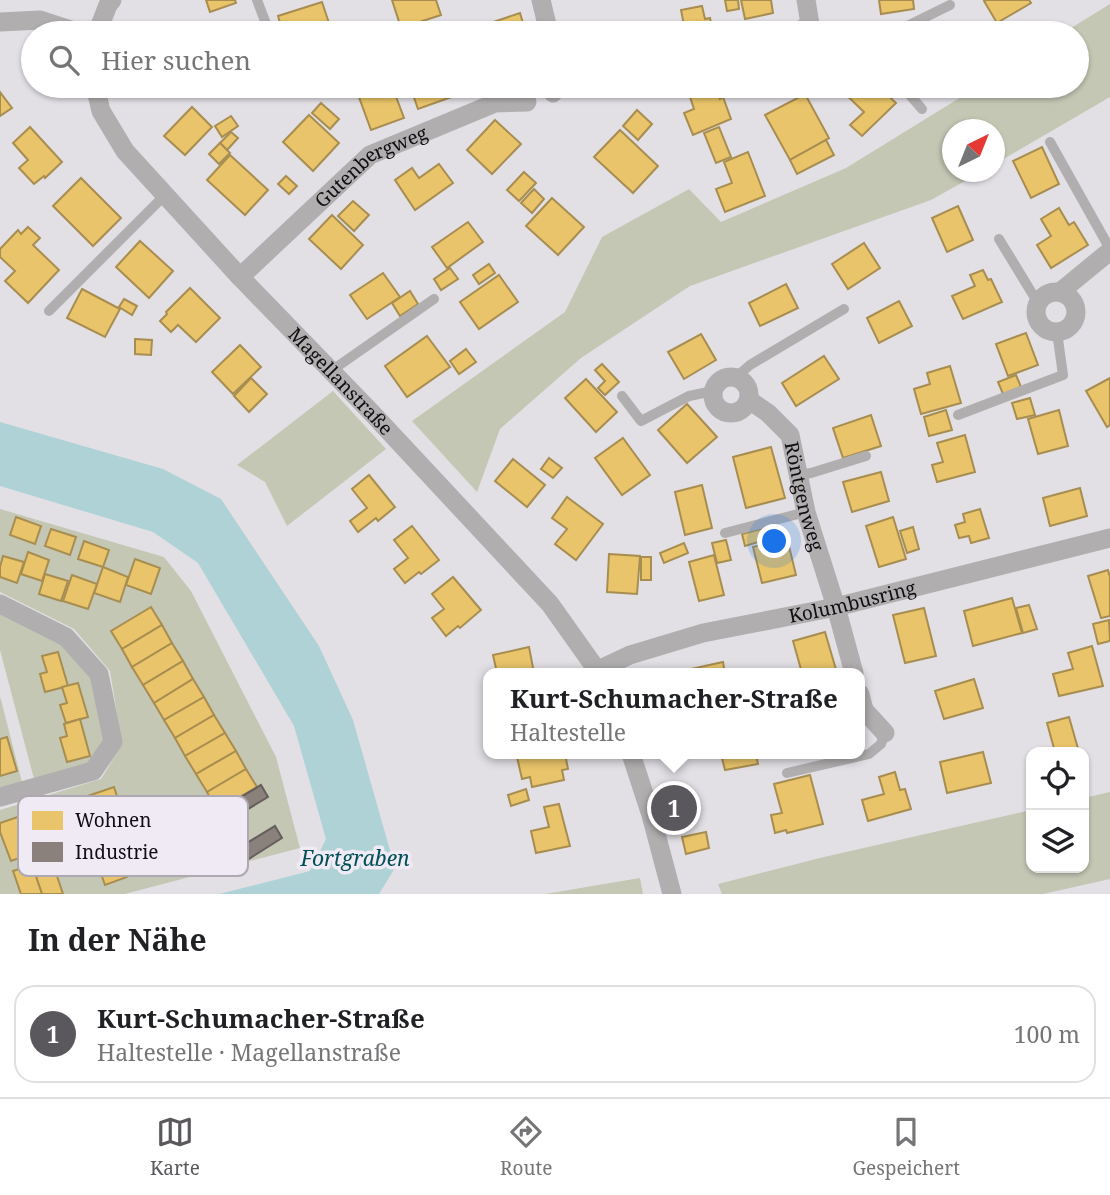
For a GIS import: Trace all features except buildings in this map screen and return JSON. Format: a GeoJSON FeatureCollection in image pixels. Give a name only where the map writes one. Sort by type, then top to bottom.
{"type":"FeatureCollection","features":[{"type":"Feature","properties":{"kind":"street"},"geometry":{"type":"LineString","coordinates":[[102,21],[112,0]]}},
{"type":"Feature","properties":{"kind":"street"},"geometry":{"type":"LineString","coordinates":[[541,0],[546,21]]}},
{"type":"Feature","properties":{"kind":"street"},"geometry":{"type":"LineString","coordinates":[[804,21],[806,0]]}},
{"type":"Feature","properties":{"kind":"street"},"geometry":{"type":"LineString","coordinates":[[0,22],[43,21]]}},
{"type":"Feature","properties":{"kind":"street","name":"Magellanstraße"},"geometry":{"type":"LineString","coordinates":[[98,98],[101,111],[125,151],[551,604],[595,668]]}},
{"type":"Feature","properties":{"kind":"street","name":"Gutenbergweg"},"geometry":{"type":"LineString","coordinates":[[240,276],[370,155],[495,103],[527,102]]}},
{"type":"Feature","properties":{"kind":"street"},"geometry":{"type":"LineString","coordinates":[[1060,292],[1070,299],[1076,310],[1069,327],[1057,332],[1044,328],[1039,323],[1038,303],[1047,294],[1060,292],[1110,250]]}},
{"type":"Feature","properties":{"kind":"street"},"geometry":{"type":"LineString","coordinates":[[736,377],[724,377],[715,385],[715,404],[719,409],[730,413],[742,410],[749,400]]}},
{"type":"Feature","properties":{"kind":"street","name":"Röntgenweg"},"geometry":{"type":"LineString","coordinates":[[736,377],[746,383],[749,400],[768,413],[790,435],[806,512],[853,668]]}},
{"type":"Feature","properties":{"kind":"street","name":"Kolumbusring"},"geometry":{"type":"LineString","coordinates":[[606,668],[630,655],[703,633],[836,607],[1110,538]]}},
{"type":"Feature","properties":{"kind":"street"},"geometry":{"type":"LineString","coordinates":[[0,604],[66,636],[99,674],[113,742],[93,771],[0,797]]}},
{"type":"Feature","properties":{"kind":"street"},"geometry":{"type":"LineString","coordinates":[[865,711],[885,733]]}},
{"type":"Feature","properties":{"kind":"street"},"geometry":{"type":"LineString","coordinates":[[633,759],[672,894]]}},
{"type":"Feature","properties":{"kind":"lane"},"geometry":{"type":"LineString","coordinates":[[257,0],[265,21]]}},
{"type":"Feature","properties":{"kind":"lane"},"geometry":{"type":"LineString","coordinates":[[917,21],[950,5]]}},
{"type":"Feature","properties":{"kind":"lane"},"geometry":{"type":"LineString","coordinates":[[912,98],[922,109]]}},
{"type":"Feature","properties":{"kind":"lane"},"geometry":{"type":"LineString","coordinates":[[1050,142],[1110,250]]}},
{"type":"Feature","properties":{"kind":"lane"},"geometry":{"type":"LineString","coordinates":[[49,311],[165,195]]}},
{"type":"Feature","properties":{"kind":"lane"},"geometry":{"type":"LineString","coordinates":[[999,239],[1038,303]]}},
{"type":"Feature","properties":{"kind":"lane"},"geometry":{"type":"LineString","coordinates":[[331,371],[435,299]]}},
{"type":"Feature","properties":{"kind":"lane"},"geometry":{"type":"LineString","coordinates":[[736,377],[750,365],[844,309]]}},
{"type":"Feature","properties":{"kind":"lane"},"geometry":{"type":"LineString","coordinates":[[958,415],[1062,375],[1057,332]]}},
{"type":"Feature","properties":{"kind":"lane"},"geometry":{"type":"LineString","coordinates":[[622,396],[641,421],[689,396],[713,391]]}},
{"type":"Feature","properties":{"kind":"lane"},"geometry":{"type":"LineString","coordinates":[[798,475],[866,456]]}},
{"type":"Feature","properties":{"kind":"lane"},"geometry":{"type":"LineString","coordinates":[[725,533],[806,512]]}},
{"type":"Feature","properties":{"kind":"lane"},"geometry":{"type":"LineString","coordinates":[[865,755],[881,744],[885,733]]}},
{"type":"Feature","properties":{"kind":"lane"},"geometry":{"type":"LineString","coordinates":[[788,773],[848,759]]}},
{"type":"Feature","properties":{"kind":"green space"},"geometry":{"type":"Polygon","coordinates":[[[1110,4],[1110,97],[1005,158],[1005,119],[942,119],[942,182],[963,182],[931,200],[690,286],[581,358],[500,429],[477,492],[412,421],[565,312],[602,237],[689,189],[721,222],[846,168],[960,98],[1089,98],[1089,21],[1082,21],[1110,4]]]}},
{"type":"Feature","properties":{"kind":"green space"},"geometry":{"type":"Polygon","coordinates":[[[333,391],[386,449],[287,526],[265,482],[237,465],[333,391]]]}},
{"type":"Feature","properties":{"kind":"green space"},"geometry":{"type":"Polygon","coordinates":[[[0,509],[164,557],[191,591],[276,757],[300,848],[248,862],[248,796],[46,796],[101,779],[122,745],[110,671],[74,629],[0,592],[0,509]]]}},
{"type":"Feature","properties":{"kind":"green space"},"geometry":{"type":"Polygon","coordinates":[[[0,611],[61,643],[92,677],[105,742],[90,763],[34,779],[0,650],[0,611]]]}},
{"type":"Feature","properties":{"kind":"green space"},"geometry":{"type":"Polygon","coordinates":[[[0,696],[22,782],[0,788],[0,696]]]}},
{"type":"Feature","properties":{"kind":"green space"},"geometry":{"type":"Polygon","coordinates":[[[1110,792],[1110,879],[1043,894],[722,894],[718,884],[1026,811],[1026,873],[1089,873],[1089,797],[1110,792]]]}},
{"type":"Feature","properties":{"kind":"green space"},"geometry":{"type":"Polygon","coordinates":[[[18,804],[18,876],[193,876],[125,894],[0,894],[0,810],[18,804]]]}},
{"type":"Feature","properties":{"kind":"green space"},"geometry":{"type":"Polygon","coordinates":[[[640,878],[643,894],[545,894],[640,878]]]}},
{"type":"Feature","properties":{"kind":"water","name":"Fortgraben"},"geometry":{"type":"Polygon","coordinates":[[[0,422],[163,469],[221,499],[319,646],[353,720],[395,868],[379,894],[219,894],[310,871],[326,839],[294,726],[198,563],[153,532],[0,486],[0,422]]]}},
{"type":"Feature","properties":{"kind":"place","name":"Kurt-Schumacher-Straße"},"geometry":{"type":"Point","coordinates":[674,808]}}]}
